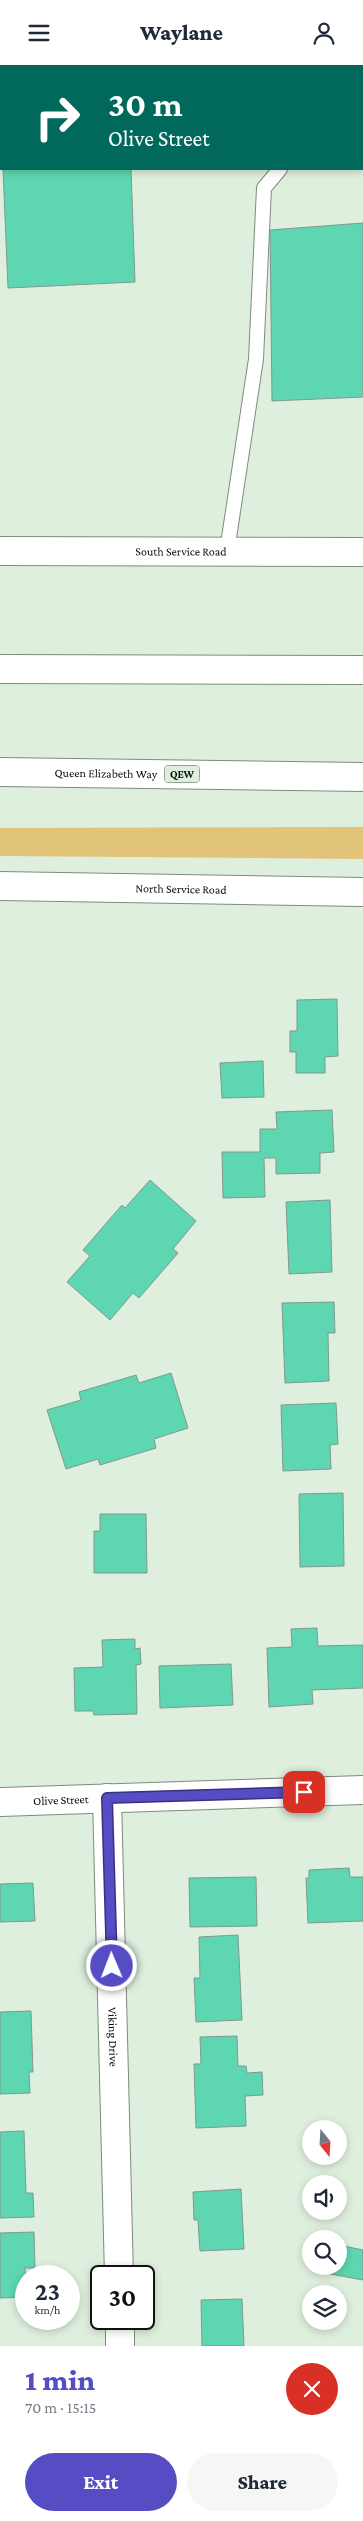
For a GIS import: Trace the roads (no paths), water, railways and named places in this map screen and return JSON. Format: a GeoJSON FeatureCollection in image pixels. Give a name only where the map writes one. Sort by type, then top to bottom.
{"type":"FeatureCollection","features":[{"type":"Feature","properties":{"kind":"main road","name":"South Service Road"},"geometry":{"type":"LineString","coordinates":[[0,551],[363,552]]}},
{"type":"Feature","properties":{"kind":"main road"},"geometry":{"type":"LineString","coordinates":[[0,669],[363,670]]}},
{"type":"Feature","properties":{"kind":"main road","name":"Queen Elizabeth Way"},"geometry":{"type":"LineString","coordinates":[[0,772],[363,777]]}},
{"type":"Feature","properties":{"kind":"main road","name":"North Service Road"},"geometry":{"type":"LineString","coordinates":[[0,886],[363,892]]}},
{"type":"Feature","properties":{"kind":"main road","name":"Olive Street"},"geometry":{"type":"LineString","coordinates":[[0,1801],[363,1790]]}},
{"type":"Feature","properties":{"kind":"main road","name":"Viking Drive"},"geometry":{"type":"LineString","coordinates":[[107,1798],[119,2265]]}},
{"type":"Feature","properties":{"kind":"main road"},"geometry":{"type":"LineString","coordinates":[[120,2330],[120,2346]]}},
{"type":"Feature","properties":{"kind":"lane"},"geometry":{"type":"LineString","coordinates":[[227,551],[256,359],[264,188],[279,170]]}}]}
